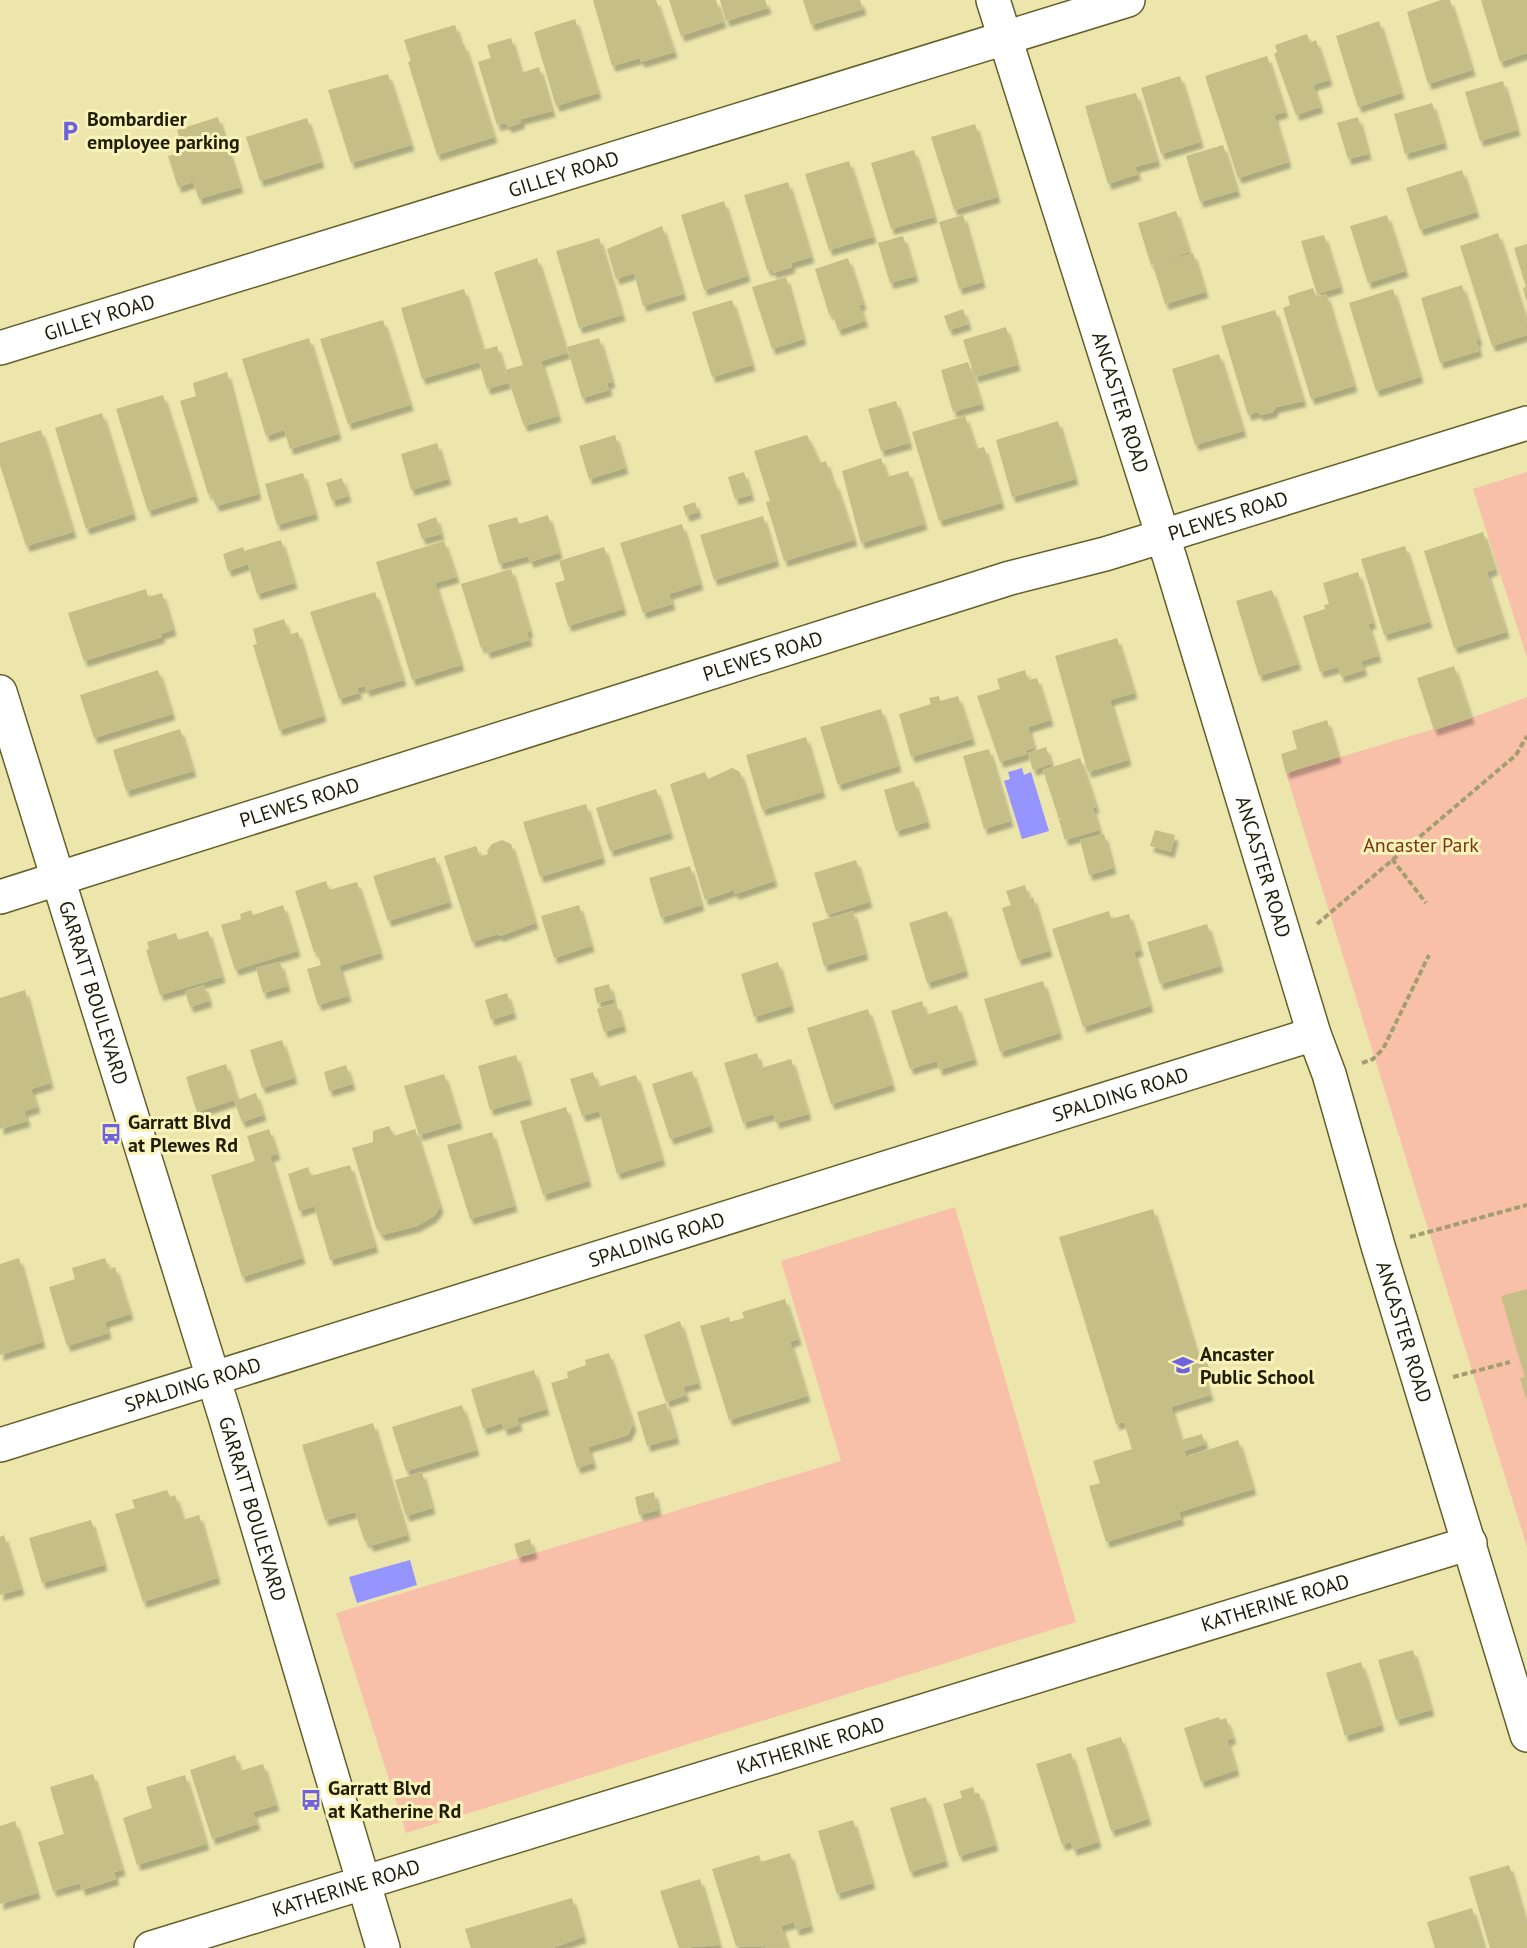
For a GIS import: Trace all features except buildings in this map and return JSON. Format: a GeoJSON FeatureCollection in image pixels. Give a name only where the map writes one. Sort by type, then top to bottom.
{"type":"FeatureCollection","features":[{"type":"Feature","properties":{"kind":"street","name":"ANCASTER ROAD"},"geometry":{"type":"LineString","coordinates":[[993,0],[1290,948],[1314,1034],[1329,1074],[1378,1246],[1527,1735]]}},
{"type":"Feature","properties":{"kind":"street","name":"GILLEY ROAD"},"geometry":{"type":"LineString","coordinates":[[0,348],[1128,0]]}},
{"type":"Feature","properties":{"kind":"street","name":"PLEWES ROAD"},"geometry":{"type":"LineString","coordinates":[[0,897],[1010,578],[1105,554],[1527,423]]}},
{"type":"Feature","properties":{"kind":"street","name":"GARRATT BOULEVARD"},"geometry":{"type":"LineString","coordinates":[[0,692],[264,1544],[383,1948]]}},
{"type":"Feature","properties":{"kind":"street","name":"SPALDING ROAD"},"geometry":{"type":"LineString","coordinates":[[0,1445],[1314,1034]]}},
{"type":"Feature","properties":{"kind":"street","name":"KATHERINE ROAD"},"geometry":{"type":"LineString","coordinates":[[151,1948],[362,1881],[1470,1543]]}},
{"type":"Feature","properties":{"kind":"path"},"geometry":{"type":"LineString","coordinates":[[1290,948],[1516,754],[1527,736]]}},
{"type":"Feature","properties":{"kind":"path"},"geometry":{"type":"LineString","coordinates":[[1392,859],[1426,903]]}},
{"type":"Feature","properties":{"kind":"path"},"geometry":{"type":"LineString","coordinates":[[1329,1074],[1373,1059],[1383,1049],[1429,955]]}},
{"type":"Feature","properties":{"kind":"path"},"geometry":{"type":"LineString","coordinates":[[1378,1246],[1527,1206]]}},
{"type":"Feature","properties":{"kind":"path"},"geometry":{"type":"LineString","coordinates":[[1421,1386],[1510,1362]]}},
{"type":"Feature","properties":{"kind":"green space"},"geometry":{"type":"Polygon","coordinates":[[[1527,472],[1527,658],[1473,489],[1527,472]]]}},
{"type":"Feature","properties":{"kind":"green space","name":"Ancaster Park"},"geometry":{"type":"Polygon","coordinates":[[[1527,697],[1527,1547],[1286,773],[1471,718],[1527,697]]]}},
{"type":"Feature","properties":{"kind":"green space"},"geometry":{"type":"Polygon","coordinates":[[[955,1207],[1076,1622],[406,1833],[336,1613],[841,1461],[781,1261],[955,1207]]]}},
{"type":"Feature","properties":{"kind":"shaded area"},"geometry":{"type":"Polygon","coordinates":[[[1022,768],[1024,775],[1031,772],[1049,831],[1022,839],[1004,781],[1010,779],[1008,772],[1022,768]]]}},
{"type":"Feature","properties":{"kind":"shaded area"},"geometry":{"type":"Polygon","coordinates":[[[410,1560],[417,1585],[357,1603],[349,1577],[410,1560]]]}},
{"type":"Feature","properties":{"kind":"place","name":"Bombardier employee parking"},"geometry":{"type":"Point","coordinates":[70,131]}},
{"type":"Feature","properties":{"kind":"place","name":"Garratt Blvd at Plewes Rd"},"geometry":{"type":"Point","coordinates":[111,1134]}},
{"type":"Feature","properties":{"kind":"place","name":"Ancaster Public School"},"geometry":{"type":"Point","coordinates":[1183,1365]}},
{"type":"Feature","properties":{"kind":"place","name":"Garratt Blvd at Katherine Rd"},"geometry":{"type":"Point","coordinates":[311,1800]}}]}
